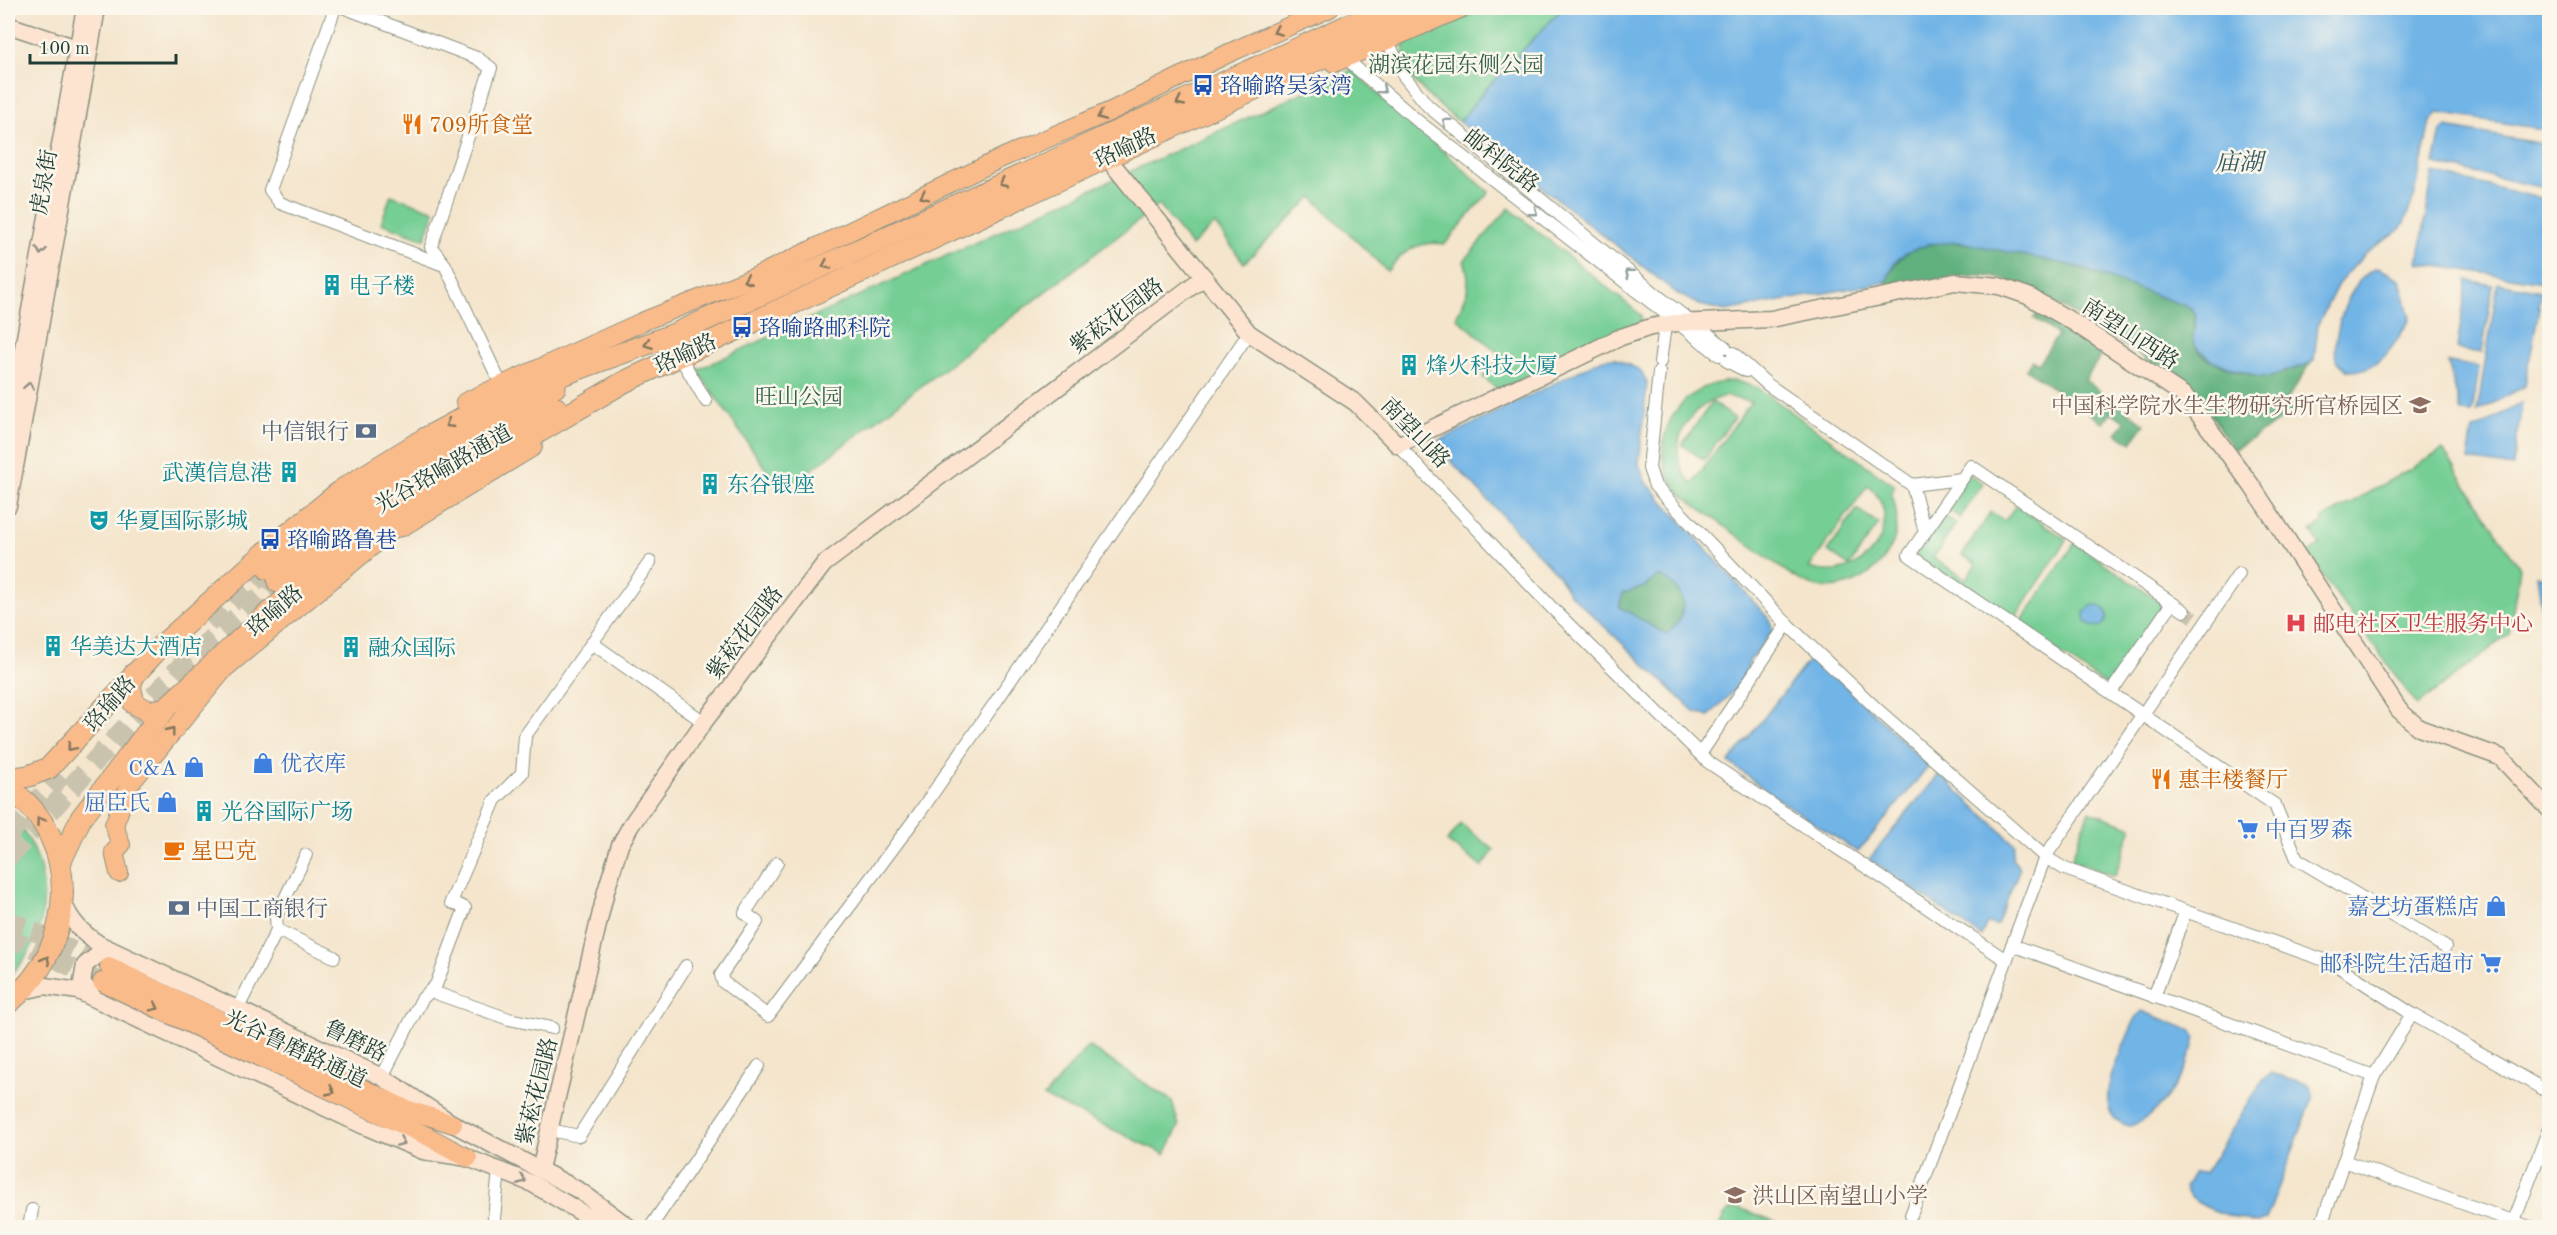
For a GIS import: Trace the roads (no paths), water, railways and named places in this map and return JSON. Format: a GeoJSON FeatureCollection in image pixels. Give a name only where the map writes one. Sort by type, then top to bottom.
{"type":"FeatureCollection","features":[{"type":"Feature","properties":{"kind":"highway","name":"珞喻路"},"geometry":{"type":"LineString","coordinates":[[60,863],[81,818],[166,708],[263,618],[340,554],[401,513],[624,382],[681,360],[1110,161],[1341,45],[1381,19],[1429,8]]}},
{"type":"Feature","properties":{"kind":"highway","name":"珞喻路"},"geometry":{"type":"LineString","coordinates":[[229,585],[343,489],[504,390],[605,361],[677,333],[1341,45]]}},
{"type":"Feature","properties":{"kind":"highway","name":"光谷珞喻路通道"},"geometry":{"type":"LineString","coordinates":[[605,361],[462,435],[402,472],[308,537],[273,576],[430,471],[524,421],[624,382]]}},
{"type":"Feature","properties":{"kind":"highway","name":"珞瑜路"},"geometry":{"type":"LineString","coordinates":[[8,779],[29,776],[49,768],[135,673],[229,585]]}},
{"type":"Feature","properties":{"kind":"highway"},"geometry":{"type":"LineString","coordinates":[[135,673],[130,686],[134,703],[149,712],[166,708]]}},
{"type":"Feature","properties":{"kind":"highway"},"geometry":{"type":"LineString","coordinates":[[8,788],[29,807],[42,824],[60,863],[63,902],[58,932],[47,959],[15,997]]}},
{"type":"Feature","properties":{"kind":"main road"},"geometry":{"type":"LineString","coordinates":[[1381,19],[1462,8]]}},
{"type":"Feature","properties":{"kind":"main road"},"geometry":{"type":"LineString","coordinates":[[465,402],[504,390],[644,321],[757,276],[1004,157],[1111,111],[1227,54],[1327,9]]}},
{"type":"Feature","properties":{"kind":"main road"},"geometry":{"type":"LineString","coordinates":[[119,873],[114,852],[122,845],[114,825],[129,786],[225,668],[394,528],[402,527],[681,360]]}},
{"type":"Feature","properties":{"kind":"main road","name":"光谷鲁磨路通道"},"geometry":{"type":"LineString","coordinates":[[106,975],[406,1109],[453,1124]]}},
{"type":"Feature","properties":{"kind":"main road","name":"光谷鲁磨路通道"},"geometry":{"type":"LineString","coordinates":[[106,975],[468,1158]]}},
{"type":"Feature","properties":{"kind":"street","name":"虎泉街"},"geometry":{"type":"LineString","coordinates":[[8,506],[84,50],[85,8]]}},
{"type":"Feature","properties":{"kind":"street","name":"虎泉街"},"geometry":{"type":"LineString","coordinates":[[8,431],[84,50],[97,8]]}},
{"type":"Feature","properties":{"kind":"street"},"geometry":{"type":"LineString","coordinates":[[335,8],[270,190],[280,203],[445,265]]}},
{"type":"Feature","properties":{"kind":"street"},"geometry":{"type":"LineString","coordinates":[[345,8],[477,58],[491,68],[432,237],[431,247],[445,265],[504,390]]}},
{"type":"Feature","properties":{"kind":"street","name":"邮科院路"},"geometry":{"type":"LineString","coordinates":[[1327,9],[1341,45],[1366,77],[1419,122],[1674,319]]}},
{"type":"Feature","properties":{"kind":"street"},"geometry":{"type":"LineString","coordinates":[[1381,19],[1404,76],[1428,106],[1674,319],[1912,484],[1925,532]]}},
{"type":"Feature","properties":{"kind":"street"},"geometry":{"type":"LineString","coordinates":[[8,25],[84,50]]}},
{"type":"Feature","properties":{"kind":"street","name":"南望山路"},"geometry":{"type":"LineString","coordinates":[[1110,161],[1249,333],[1356,403],[1551,607],[1708,762],[2006,960]]}},
{"type":"Feature","properties":{"kind":"street","name":"紫菘花园路"},"geometry":{"type":"LineString","coordinates":[[540,1169],[606,891],[620,845],[631,825],[704,722],[824,564],[1204,277]]}},
{"type":"Feature","properties":{"kind":"street","name":"南望山西路"},"geometry":{"type":"LineString","coordinates":[[1398,446],[1621,337],[1674,319],[1771,319],[1910,290],[1967,282],[2009,288],[2057,312],[2165,381],[2192,404],[2252,486],[2388,696],[2406,719],[2419,728],[2499,757],[2550,810]]}},
{"type":"Feature","properties":{"kind":"street"},"geometry":{"type":"LineString","coordinates":[[1674,319],[1660,367],[1650,468],[1651,480],[1667,501],[1787,624],[1878,710],[2045,857],[2065,869],[2332,963],[2412,1014],[2550,1093]]}},
{"type":"Feature","properties":{"kind":"street"},"geometry":{"type":"LineString","coordinates":[[777,863],[744,914],[757,922],[721,975],[723,982],[768,1016],[920,812],[1249,333]]}},
{"type":"Feature","properties":{"kind":"street"},"geometry":{"type":"LineString","coordinates":[[681,360],[706,401]]}},
{"type":"Feature","properties":{"kind":"street"},"geometry":{"type":"LineString","coordinates":[[2184,611],[1971,466],[1909,555],[2275,805],[2297,859],[2445,947]]}},
{"type":"Feature","properties":{"kind":"street"},"geometry":{"type":"LineString","coordinates":[[1912,484],[1961,479]]}},
{"type":"Feature","properties":{"kind":"street"},"geometry":{"type":"LineString","coordinates":[[382,1077],[422,999],[436,986],[465,908],[451,902],[495,800],[522,773],[525,736],[650,562]]}},
{"type":"Feature","properties":{"kind":"street"},"geometry":{"type":"LineString","coordinates":[[1911,1215],[2045,857],[2143,714],[2201,623],[2239,574]]}},
{"type":"Feature","properties":{"kind":"street"},"geometry":{"type":"LineString","coordinates":[[2111,692],[2172,603]]}},
{"type":"Feature","properties":{"kind":"street"},"geometry":{"type":"LineString","coordinates":[[1697,749],[1787,624]]}},
{"type":"Feature","properties":{"kind":"street"},"geometry":{"type":"LineString","coordinates":[[592,643],[704,722]]}},
{"type":"Feature","properties":{"kind":"street"},"geometry":{"type":"LineString","coordinates":[[238,1008],[277,930],[276,917],[306,855]]}},
{"type":"Feature","properties":{"kind":"street","name":"鲁磨路"},"geometry":{"type":"LineString","coordinates":[[63,902],[70,918],[106,975]]}},
{"type":"Feature","properties":{"kind":"street"},"geometry":{"type":"LineString","coordinates":[[2154,997],[2185,913]]}},
{"type":"Feature","properties":{"kind":"street"},"geometry":{"type":"LineString","coordinates":[[277,930],[334,957]]}},
{"type":"Feature","properties":{"kind":"street"},"geometry":{"type":"LineString","coordinates":[[2012,945],[2374,1076]]}},
{"type":"Feature","properties":{"kind":"street"},"geometry":{"type":"LineString","coordinates":[[550,1130],[579,1136],[686,966]]}},
{"type":"Feature","properties":{"kind":"street","name":"鲁磨路"},"geometry":{"type":"LineString","coordinates":[[15,997],[106,975],[238,1008],[382,1077],[453,1124],[580,1191],[630,1227]]}},
{"type":"Feature","properties":{"kind":"street"},"geometry":{"type":"LineString","coordinates":[[430,991],[509,1019],[552,1028]]}},
{"type":"Feature","properties":{"kind":"street"},"geometry":{"type":"LineString","coordinates":[[2320,1227],[2374,1076],[2412,1014]]}},
{"type":"Feature","properties":{"kind":"street"},"geometry":{"type":"LineString","coordinates":[[650,1227],[759,1066]]}},
{"type":"Feature","properties":{"kind":"street"},"geometry":{"type":"LineString","coordinates":[[2513,1224],[2550,1126]]}},
{"type":"Feature","properties":{"kind":"street"},"geometry":{"type":"LineString","coordinates":[[468,1158],[533,1184],[607,1227]]}},
{"type":"Feature","properties":{"kind":"street"},"geometry":{"type":"LineString","coordinates":[[2344,1161],[2513,1224],[2532,1227]]}},
{"type":"Feature","properties":{"kind":"street"},"geometry":{"type":"LineString","coordinates":[[493,1227],[499,1170]]}},
{"type":"Feature","properties":{"kind":"street"},"geometry":{"type":"LineString","coordinates":[[29,1227],[32,1210]]}},
{"type":"Feature","properties":{"kind":"water","name":"庙湖"},"geometry":{"type":"Polygon","coordinates":[[[1563,8],[2549,8],[2549,130],[2438,113],[2430,122],[2414,198],[2404,223],[2399,230],[2365,254],[2338,284],[2318,324],[2314,360],[2268,377],[2259,377],[2213,361],[2198,349],[2193,341],[2196,314],[2191,308],[2075,266],[1960,242],[1929,244],[1906,253],[1894,263],[1886,282],[1725,311],[1700,305],[1678,294],[1459,122],[1487,88],[1563,8]]]}},
{"type":"Feature","properties":{"kind":"water"},"geometry":{"type":"Polygon","coordinates":[[[2446,127],[2549,145],[2549,189],[2434,164],[2441,131],[2446,127]]]}},
{"type":"Feature","properties":{"kind":"water"},"geometry":{"type":"Polygon","coordinates":[[[2433,173],[2549,200],[2549,236],[2543,282],[2418,263],[2433,173]]]}},
{"type":"Feature","properties":{"kind":"water"},"geometry":{"type":"Polygon","coordinates":[[[2378,268],[2400,279],[2410,319],[2386,355],[2370,367],[2348,371],[2336,360],[2335,349],[2340,321],[2351,294],[2359,282],[2368,273],[2378,268]]]}},
{"type":"Feature","properties":{"kind":"water"},"geometry":{"type":"Polygon","coordinates":[[[2467,280],[2493,285],[2482,353],[2457,349],[2467,280]]]}},
{"type":"Feature","properties":{"kind":"water"},"geometry":{"type":"Polygon","coordinates":[[[2498,283],[2542,291],[2525,386],[2477,412],[2498,283]]]}},
{"type":"Feature","properties":{"kind":"water"},"geometry":{"type":"Polygon","coordinates":[[[1614,358],[1640,370],[1647,382],[1639,464],[1645,481],[1769,619],[1773,630],[1750,660],[1741,683],[1709,716],[1695,712],[1569,593],[1558,575],[1438,447],[1439,441],[1603,359],[1614,358]],[[1658,576],[1644,587],[1623,593],[1619,607],[1666,634],[1680,619],[1683,610],[1680,594],[1668,581],[1658,576]]]}},
{"type":"Feature","properties":{"kind":"water"},"geometry":{"type":"Polygon","coordinates":[[[2448,362],[2479,367],[2472,413],[2461,412],[2448,362]]]}},
{"type":"Feature","properties":{"kind":"water"},"geometry":{"type":"Polygon","coordinates":[[[2522,403],[2513,467],[2468,460],[2473,430],[2522,403]]]}},
{"type":"Feature","properties":{"kind":"water"},"geometry":{"type":"Polygon","coordinates":[[[2537,575],[2549,578],[2549,623],[2544,624],[2537,575]]]}},
{"type":"Feature","properties":{"kind":"water"},"geometry":{"type":"Polygon","coordinates":[[[2092,605],[2100,605],[2107,612],[2107,620],[2100,627],[2092,627],[2085,620],[2085,612],[2092,605]]]}},
{"type":"Feature","properties":{"kind":"water"},"geometry":{"type":"Polygon","coordinates":[[[1813,655],[1929,766],[1858,852],[1776,798],[1729,762],[1813,655]]]}},
{"type":"Feature","properties":{"kind":"water"},"geometry":{"type":"Polygon","coordinates":[[[1939,774],[2015,844],[2012,859],[2020,868],[1997,925],[1987,924],[1981,936],[1869,859],[1939,774]]]}},
{"type":"Feature","properties":{"kind":"water"},"geometry":{"type":"Polygon","coordinates":[[[2142,1011],[2190,1030],[2195,1037],[2187,1063],[2173,1089],[2153,1112],[2130,1126],[2118,1121],[2111,1112],[2108,1089],[2116,1062],[2131,1028],[2142,1011]]]}},
{"type":"Feature","properties":{"kind":"water"},"geometry":{"type":"Polygon","coordinates":[[[2271,1073],[2307,1084],[2312,1089],[2313,1098],[2266,1219],[2257,1223],[2227,1215],[2195,1201],[2185,1187],[2194,1172],[2205,1173],[2264,1078],[2271,1073]]]}},
{"type":"Feature","properties":{"kind":"tunnel"},"geometry":{"type":"LineString","coordinates":[[208,623],[268,569]]}},
{"type":"Feature","properties":{"kind":"tunnel"},"geometry":{"type":"LineString","coordinates":[[8,857],[187,660],[278,582]]}},
{"type":"Feature","properties":{"kind":"tunnel"},"geometry":{"type":"LineString","coordinates":[[2184,611],[2198,621]]}},
{"type":"Feature","properties":{"kind":"tunnel"},"geometry":{"type":"LineString","coordinates":[[8,834],[61,775]]}},
{"type":"Feature","properties":{"kind":"tunnel"},"geometry":{"type":"LineString","coordinates":[[8,919],[105,965]]}},
{"type":"Feature","properties":{"kind":"tunnel"},"geometry":{"type":"LineString","coordinates":[[8,937],[102,982]]}},
{"type":"Feature","properties":{"kind":"place","name":"珞喻路吴家湾"},"geometry":{"type":"Point","coordinates":[1203,85]}},
{"type":"Feature","properties":{"kind":"place","name":"709所食堂"},"geometry":{"type":"Point","coordinates":[412,124]}},
{"type":"Feature","properties":{"kind":"place","name":"电子楼"},"geometry":{"type":"Point","coordinates":[332,285]}},
{"type":"Feature","properties":{"kind":"place","name":"珞喻路邮科院"},"geometry":{"type":"Point","coordinates":[742,327]}},
{"type":"Feature","properties":{"kind":"place","name":"烽火科技大厦"},"geometry":{"type":"Point","coordinates":[1409,365]}},
{"type":"Feature","properties":{"kind":"place","name":"中国科学院水生生物研究所官桥园区"},"geometry":{"type":"Point","coordinates":[2420,405]}},
{"type":"Feature","properties":{"kind":"place","name":"中信银行"},"geometry":{"type":"Point","coordinates":[366,431]}},
{"type":"Feature","properties":{"kind":"place","name":"武漢信息港"},"geometry":{"type":"Point","coordinates":[289,472]}},
{"type":"Feature","properties":{"kind":"place","name":"东谷银座"},"geometry":{"type":"Point","coordinates":[710,484]}},
{"type":"Feature","properties":{"kind":"place","name":"华夏国际影城"},"geometry":{"type":"Point","coordinates":[99,520]}},
{"type":"Feature","properties":{"kind":"place","name":"珞喻路鲁巷"},"geometry":{"type":"Point","coordinates":[270,539]}},
{"type":"Feature","properties":{"kind":"place","name":"邮电社区卫生服务中心"},"geometry":{"type":"Point","coordinates":[2296,623]}},
{"type":"Feature","properties":{"kind":"place","name":"华美达大酒店"},"geometry":{"type":"Point","coordinates":[53,646]}},
{"type":"Feature","properties":{"kind":"place","name":"融众国际"},"geometry":{"type":"Point","coordinates":[351,647]}},
{"type":"Feature","properties":{"kind":"place","name":"优衣库"},"geometry":{"type":"Point","coordinates":[263,763]}},
{"type":"Feature","properties":{"kind":"place","name":"C&A"},"geometry":{"type":"Point","coordinates":[194,767]}},
{"type":"Feature","properties":{"kind":"place","name":"惠丰楼餐厅"},"geometry":{"type":"Point","coordinates":[2161,779]}},
{"type":"Feature","properties":{"kind":"place","name":"屈臣氏"},"geometry":{"type":"Point","coordinates":[167,802]}},
{"type":"Feature","properties":{"kind":"place","name":"光谷国际广场"},"geometry":{"type":"Point","coordinates":[204,811]}},
{"type":"Feature","properties":{"kind":"place","name":"中百罗森"},"geometry":{"type":"Point","coordinates":[2248,829]}},
{"type":"Feature","properties":{"kind":"place","name":"星巴克"},"geometry":{"type":"Point","coordinates":[174,850]}},
{"type":"Feature","properties":{"kind":"place","name":"嘉艺坊蛋糕店"},"geometry":{"type":"Point","coordinates":[2496,906]}},
{"type":"Feature","properties":{"kind":"place","name":"中国工商银行"},"geometry":{"type":"Point","coordinates":[179,908]}},
{"type":"Feature","properties":{"kind":"place","name":"邮科院生活超市"},"geometry":{"type":"Point","coordinates":[2491,963]}},
{"type":"Feature","properties":{"kind":"place","name":"洪山区南望山小学"},"geometry":{"type":"Point","coordinates":[1735,1195]}},
{"type":"Feature","properties":{"kind":"park label","name":"湖滨花园东侧公园"},"geometry":{"type":"Point","coordinates":[1456,64]}},
{"type":"Feature","properties":{"kind":"park label","name":"旺山公园"},"geometry":{"type":"Point","coordinates":[799,396]}}]}
